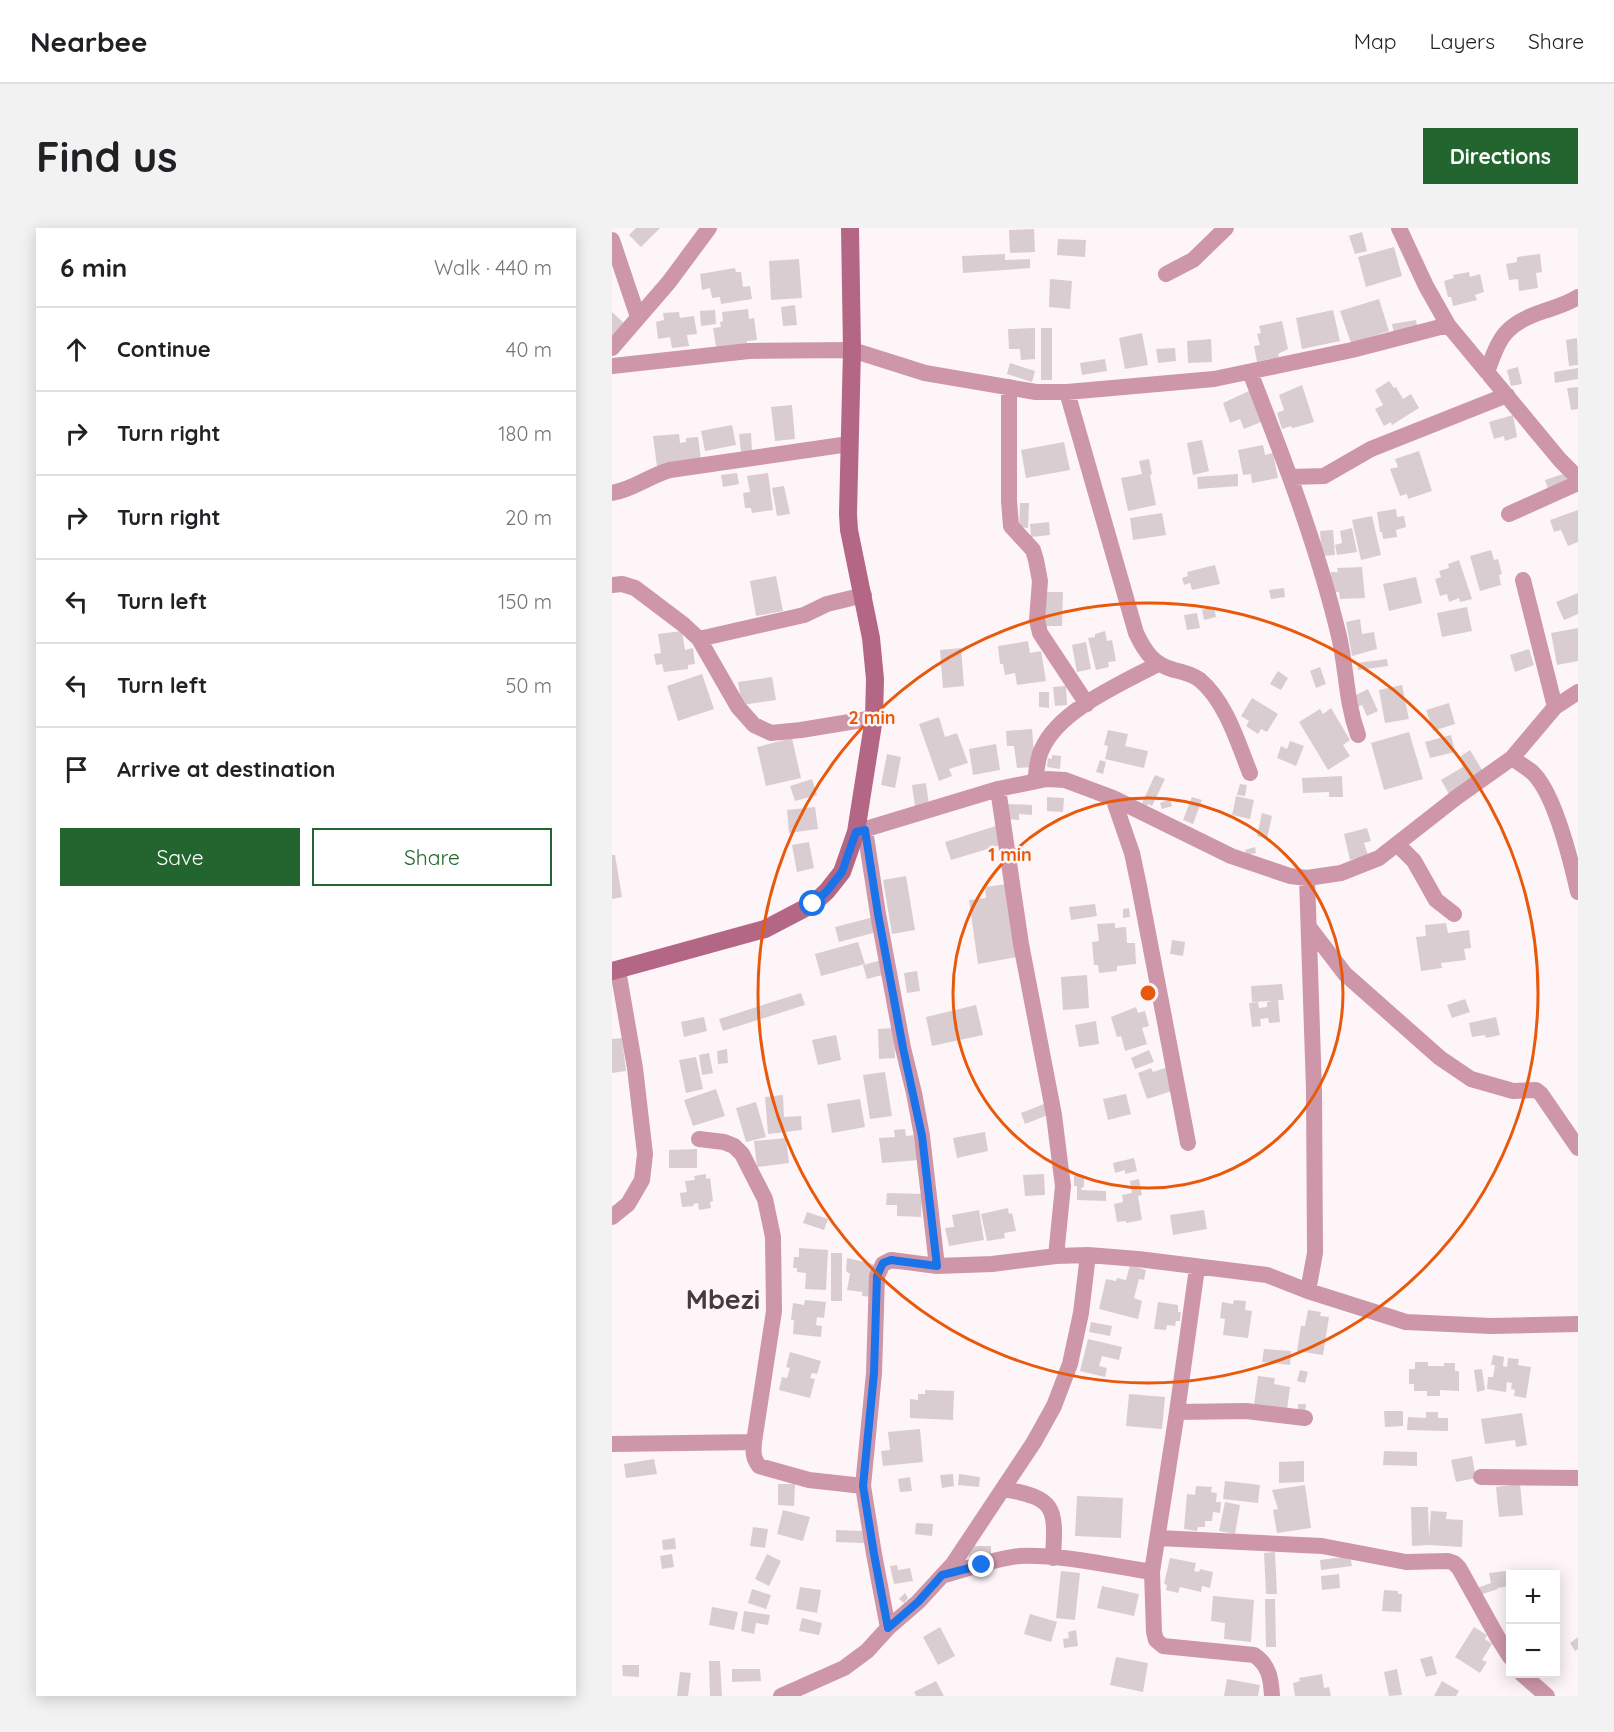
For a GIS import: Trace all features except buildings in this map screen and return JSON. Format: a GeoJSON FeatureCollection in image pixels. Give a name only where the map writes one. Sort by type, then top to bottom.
{"type":"FeatureCollection","features":[{"type":"Feature","properties":{"kind":"street"},"geometry":{"type":"LineString","coordinates":[[612,348],[669,282],[709,228]]}},
{"type":"Feature","properties":{"kind":"street"},"geometry":{"type":"LineString","coordinates":[[850,228],[852,350],[849,530],[864,595],[873,658],[874,718],[861,831],[922,1136],[937,1266]]}},
{"type":"Feature","properties":{"kind":"street"},"geometry":{"type":"LineString","coordinates":[[1166,274],[1193,260],[1226,228]]}},
{"type":"Feature","properties":{"kind":"street"},"geometry":{"type":"LineString","coordinates":[[1399,228],[1426,286],[1448,325],[1560,460],[1578,478]]}},
{"type":"Feature","properties":{"kind":"street"},"geometry":{"type":"LineString","coordinates":[[612,240],[638,317]]}},
{"type":"Feature","properties":{"kind":"street"},"geometry":{"type":"LineString","coordinates":[[1487,372],[1497,344],[1509,327],[1528,316],[1568,304],[1578,297]]}},
{"type":"Feature","properties":{"kind":"street"},"geometry":{"type":"LineString","coordinates":[[612,366],[749,351],[852,350],[926,373],[1036,393],[1067,392],[1214,379],[1352,350],[1448,325]]}},
{"type":"Feature","properties":{"kind":"street"},"geometry":{"type":"LineString","coordinates":[[1250,372],[1306,518],[1339,634],[1350,712],[1358,735]]}},
{"type":"Feature","properties":{"kind":"street"},"geometry":{"type":"LineString","coordinates":[[1009,387],[1011,526],[1027,543],[1036,560],[1040,581],[1037,620],[1040,633],[1087,704]]}},
{"type":"Feature","properties":{"kind":"street"},"geometry":{"type":"LineString","coordinates":[[1067,392],[1136,633],[1146,653],[1158,664],[1188,673],[1208,689],[1221,707],[1250,773]]}},
{"type":"Feature","properties":{"kind":"street"},"geometry":{"type":"LineString","coordinates":[[1291,477],[1324,476],[1371,449],[1507,395]]}},
{"type":"Feature","properties":{"kind":"street"},"geometry":{"type":"LineString","coordinates":[[612,493],[634,487],[656,474],[670,470],[849,444]]}},
{"type":"Feature","properties":{"kind":"street"},"geometry":{"type":"LineString","coordinates":[[1509,514],[1578,483]]}},
{"type":"Feature","properties":{"kind":"street"},"geometry":{"type":"LineString","coordinates":[[1523,580],[1555,707]]}},
{"type":"Feature","properties":{"kind":"street"},"geometry":{"type":"LineString","coordinates":[[612,585],[622,584],[635,588],[699,639],[738,707],[754,725],[771,733],[874,718]]}},
{"type":"Feature","properties":{"kind":"street"},"geometry":{"type":"LineString","coordinates":[[699,639],[804,615],[827,604],[864,595]]}},
{"type":"Feature","properties":{"kind":"street"},"geometry":{"type":"LineString","coordinates":[[1035,781],[1041,751],[1051,732],[1087,704],[1158,664]]}},
{"type":"Feature","properties":{"kind":"street"},"geometry":{"type":"LineString","coordinates":[[612,1217],[628,1204],[642,1180],[645,1154],[635,1068],[615,971],[765,929],[813,904],[842,872],[861,831],[998,789],[1047,779],[1065,780],[1113,798],[1231,856],[1290,876],[1307,878],[1341,873],[1379,858],[1457,797],[1512,759],[1555,707],[1578,692]]}},
{"type":"Feature","properties":{"kind":"street"},"geometry":{"type":"LineString","coordinates":[[1512,759],[1532,772],[1545,789],[1564,841],[1578,892]]}},
{"type":"Feature","properties":{"kind":"street"},"geometry":{"type":"LineString","coordinates":[[998,789],[1021,944],[1054,1115],[1063,1186],[1056,1256]]}},
{"type":"Feature","properties":{"kind":"street"},"geometry":{"type":"LineString","coordinates":[[1113,798],[1132,853],[1188,1143]]}},
{"type":"Feature","properties":{"kind":"street"},"geometry":{"type":"LineString","coordinates":[[1397,844],[1414,861],[1436,900],[1454,914]]}},
{"type":"Feature","properties":{"kind":"street"},"geometry":{"type":"LineString","coordinates":[[1307,878],[1314,1090],[1316,1253],[1308,1291]]}},
{"type":"Feature","properties":{"kind":"street"},"geometry":{"type":"LineString","coordinates":[[1309,927],[1345,974],[1440,1058],[1471,1079],[1513,1091],[1536,1090],[1541,1094],[1578,1148]]}},
{"type":"Feature","properties":{"kind":"street"},"geometry":{"type":"LineString","coordinates":[[699,1139],[724,1142],[734,1146],[742,1154],[765,1199],[774,1237],[774,1311],[753,1456],[759,1466],[809,1480],[863,1486]]}},
{"type":"Feature","properties":{"kind":"street"},"geometry":{"type":"LineString","coordinates":[[781,1696],[844,1668],[867,1651],[888,1628],[918,1602],[953,1564],[1034,1442],[1054,1406],[1070,1364],[1081,1313],[1088,1255]]}},
{"type":"Feature","properties":{"kind":"street"},"geometry":{"type":"LineString","coordinates":[[888,1628],[863,1486],[874,1373],[877,1276],[883,1263],[891,1260],[937,1266],[992,1264],[1056,1256],[1088,1255],[1138,1259],[1267,1275],[1308,1291],[1406,1322],[1491,1326],[1578,1324]]}},
{"type":"Feature","properties":{"kind":"street"},"geometry":{"type":"LineString","coordinates":[[1197,1268],[1152,1572],[1154,1632],[1156,1640],[1163,1646],[1254,1656],[1265,1663],[1271,1680],[1272,1696]]}},
{"type":"Feature","properties":{"kind":"street"},"geometry":{"type":"LineString","coordinates":[[1177,1412],[1246,1411],[1305,1418]]}},
{"type":"Feature","properties":{"kind":"street"},"geometry":{"type":"LineString","coordinates":[[612,1444],[754,1442]]}},
{"type":"Feature","properties":{"kind":"street"},"geometry":{"type":"LineString","coordinates":[[1481,1477],[1578,1478]]}},
{"type":"Feature","properties":{"kind":"street"},"geometry":{"type":"LineString","coordinates":[[1003,1489],[1038,1497],[1049,1505],[1053,1516],[1053,1558]]}},
{"type":"Feature","properties":{"kind":"street"},"geometry":{"type":"LineString","coordinates":[[1158,1538],[1322,1546],[1406,1562],[1448,1561],[1459,1568],[1506,1651]]}},
{"type":"Feature","properties":{"kind":"street"},"geometry":{"type":"LineString","coordinates":[[942,1575],[1003,1558],[1020,1556],[1053,1558],[1152,1572]]}},
{"type":"Feature","properties":{"kind":"street"},"geometry":{"type":"LineString","coordinates":[[1526,1678],[1546,1696]]}},
{"type":"Feature","properties":{"kind":"district","name":"Mbezi"},"geometry":{"type":"Point","coordinates":[723,1299]}},
{"type":"Feature","properties":{"kind":"route"},"geometry":{"type":"LineString","coordinates":[[813,904],[842,872],[856,832],[865,830],[878,914],[922,1136],[937,1266],[891,1260],[883,1263],[877,1276],[874,1373],[863,1486],[888,1628],[918,1602],[942,1575],[982,1565]]}}]}
